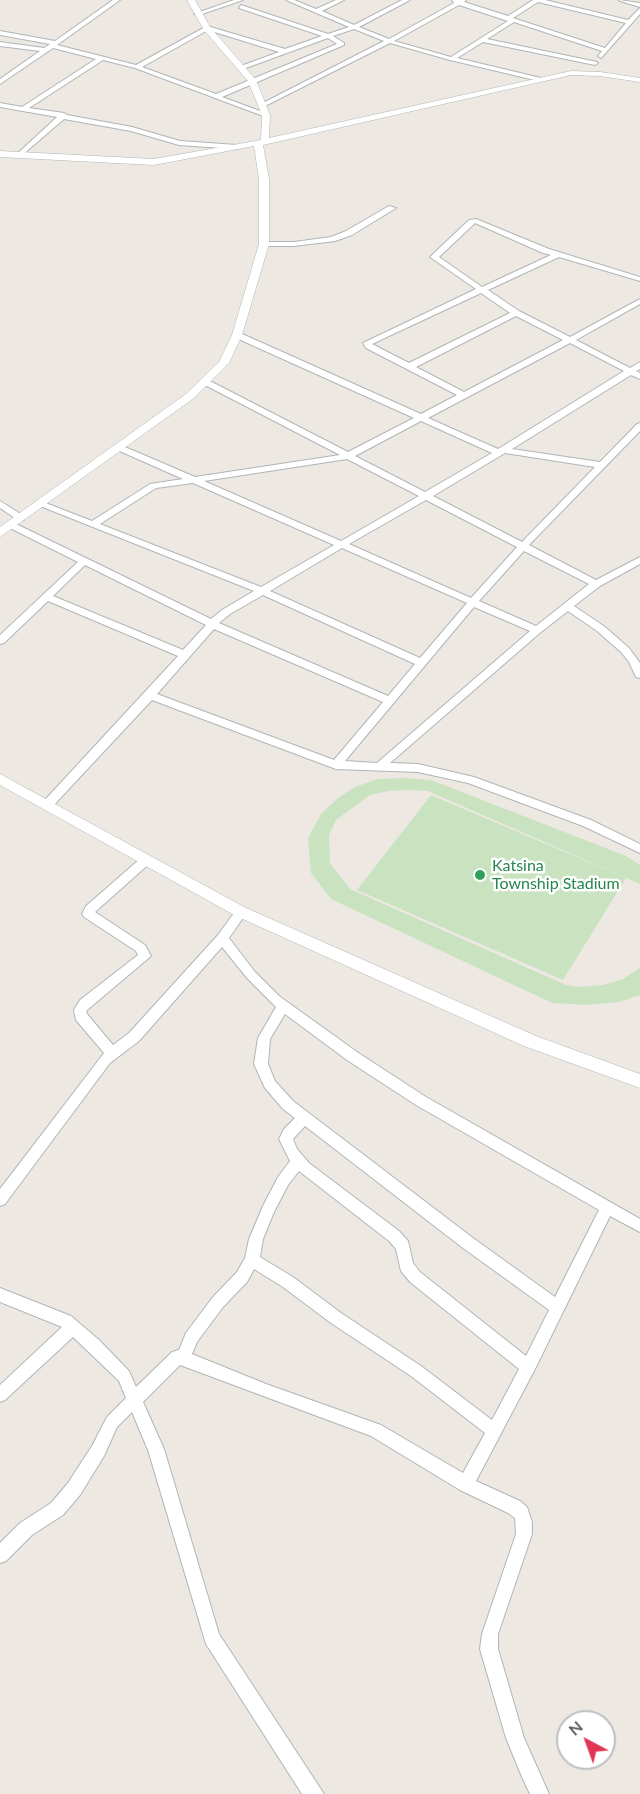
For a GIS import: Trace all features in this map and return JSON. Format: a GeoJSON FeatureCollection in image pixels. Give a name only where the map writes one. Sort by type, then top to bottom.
{"type":"FeatureCollection","features":[{"type":"Feature","properties":{"kind":"street"},"geometry":{"type":"LineString","coordinates":[[0,82],[117,0]]}},
{"type":"Feature","properties":{"kind":"street"},"geometry":{"type":"LineString","coordinates":[[0,533],[190,396],[224,363],[237,335],[264,244],[266,115],[252,80],[207,28],[191,0]]}},
{"type":"Feature","properties":{"kind":"street"},"geometry":{"type":"LineString","coordinates":[[289,0],[390,41],[452,59],[540,79]]}},
{"type":"Feature","properties":{"kind":"street"},"geometry":{"type":"LineString","coordinates":[[317,11],[341,0]]}},
{"type":"Feature","properties":{"kind":"street"},"geometry":{"type":"LineString","coordinates":[[243,67],[356,26],[407,0]]}},
{"type":"Feature","properties":{"kind":"street"},"geometry":{"type":"LineString","coordinates":[[450,0],[461,1],[606,50]]}},
{"type":"Feature","properties":{"kind":"street"},"geometry":{"type":"LineString","coordinates":[[452,59],[537,0],[630,22]]}},
{"type":"Feature","properties":{"kind":"street"},"geometry":{"type":"LineString","coordinates":[[622,0],[640,4]]}},
{"type":"Feature","properties":{"kind":"street"},"geometry":{"type":"LineString","coordinates":[[263,105],[390,41],[461,1]]}},
{"type":"Feature","properties":{"kind":"street"},"geometry":{"type":"LineString","coordinates":[[197,14],[241,4],[328,36],[342,44],[285,70],[252,80],[218,96]]}},
{"type":"Feature","properties":{"kind":"street"},"geometry":{"type":"LineString","coordinates":[[587,73],[640,10]]}},
{"type":"Feature","properties":{"kind":"street"},"geometry":{"type":"LineString","coordinates":[[137,67],[207,28],[287,52]]}},
{"type":"Feature","properties":{"kind":"street"},"geometry":{"type":"LineString","coordinates":[[0,33],[137,67],[266,115]]}},
{"type":"Feature","properties":{"kind":"street"},"geometry":{"type":"LineString","coordinates":[[481,40],[595,63]]}},
{"type":"Feature","properties":{"kind":"street"},"geometry":{"type":"LineString","coordinates":[[0,44],[52,46]]}},
{"type":"Feature","properties":{"kind":"street"},"geometry":{"type":"LineString","coordinates":[[23,110],[102,58]]}},
{"type":"Feature","properties":{"kind":"street"},"geometry":{"type":"LineString","coordinates":[[0,154],[154,162],[265,142],[540,79],[587,73],[640,80]]}},
{"type":"Feature","properties":{"kind":"street"},"geometry":{"type":"LineString","coordinates":[[0,105],[132,129],[179,143],[237,147]]}},
{"type":"Feature","properties":{"kind":"street"},"geometry":{"type":"LineString","coordinates":[[19,155],[64,115]]}},
{"type":"Feature","properties":{"kind":"street"},"geometry":{"type":"LineString","coordinates":[[264,244],[294,244],[332,239],[350,233],[392,208]]}},
{"type":"Feature","properties":{"kind":"street"},"geometry":{"type":"LineString","coordinates":[[640,279],[557,255],[483,223],[472,222],[434,257],[516,313],[640,376]]}},
{"type":"Feature","properties":{"kind":"street"},"geometry":{"type":"LineString","coordinates":[[463,395],[367,343],[557,255]]}},
{"type":"Feature","properties":{"kind":"street"},"geometry":{"type":"LineString","coordinates":[[94,524],[146,489],[166,483],[312,464],[348,456],[614,317],[640,301]]}},
{"type":"Feature","properties":{"kind":"street"},"geometry":{"type":"LineString","coordinates":[[411,368],[412,365],[516,313]]}},
{"type":"Feature","properties":{"kind":"street"},"geometry":{"type":"LineString","coordinates":[[237,335],[501,452],[602,465]]}},
{"type":"Feature","properties":{"kind":"street"},"geometry":{"type":"LineString","coordinates":[[47,805],[150,695],[212,624],[226,612],[501,452],[640,365]]}},
{"type":"Feature","properties":{"kind":"street"},"geometry":{"type":"LineString","coordinates":[[206,382],[522,548],[596,584]]}},
{"type":"Feature","properties":{"kind":"street"},"geometry":{"type":"LineString","coordinates":[[336,765],[388,700],[472,603],[640,426]]}},
{"type":"Feature","properties":{"kind":"street"},"geometry":{"type":"LineString","coordinates":[[118,447],[537,630]]}},
{"type":"Feature","properties":{"kind":"street"},"geometry":{"type":"LineString","coordinates":[[0,504],[21,518]]}},
{"type":"Feature","properties":{"kind":"street"},"geometry":{"type":"LineString","coordinates":[[39,504],[262,591],[421,662]]}},
{"type":"Feature","properties":{"kind":"street"},"geometry":{"type":"LineString","coordinates":[[11,525],[212,624],[388,700]]}},
{"type":"Feature","properties":{"kind":"street"},"geometry":{"type":"LineString","coordinates":[[380,766],[537,630],[596,584],[640,560]]}},
{"type":"Feature","properties":{"kind":"street"},"geometry":{"type":"LineString","coordinates":[[0,641],[84,561]]}},
{"type":"Feature","properties":{"kind":"street"},"geometry":{"type":"LineString","coordinates":[[46,597],[185,655]]}},
{"type":"Feature","properties":{"kind":"street"},"geometry":{"type":"LineString","coordinates":[[568,606],[601,629],[625,650],[640,675]]}},
{"type":"Feature","properties":{"kind":"street"},"geometry":{"type":"LineString","coordinates":[[150,695],[336,765],[418,768],[470,780],[587,823],[640,849]]}},
{"type":"Feature","properties":{"kind":"street"},"geometry":{"type":"LineString","coordinates":[[1,782],[241,912],[530,1041],[640,1081]]}},
{"type":"Feature","properties":{"kind":"street"},"geometry":{"type":"LineString","coordinates":[[112,1053],[81,1016],[80,1010],[84,1004],[145,956],[141,948],[88,914],[145,861]]}},
{"type":"Feature","properties":{"kind":"street"},"geometry":{"type":"LineString","coordinates":[[0,1200],[98,1068],[112,1053],[134,1037],[222,938],[241,912]]}},
{"type":"Feature","properties":{"kind":"street"},"geometry":{"type":"LineString","coordinates":[[222,938],[251,975],[283,1006],[352,1056],[421,1101],[640,1226]]}},
{"type":"Feature","properties":{"kind":"street"},"geometry":{"type":"LineString","coordinates":[[283,1006],[264,1038],[261,1064],[270,1084],[288,1105],[558,1308]]}},
{"type":"Feature","properties":{"kind":"street"},"geometry":{"type":"LineString","coordinates":[[305,1118],[287,1135],[291,1152],[298,1161],[325,1185],[394,1236],[403,1246],[406,1266],[415,1277],[528,1367]]}},
{"type":"Feature","properties":{"kind":"street"},"geometry":{"type":"LineString","coordinates":[[183,1358],[191,1338],[218,1302],[242,1277],[252,1260],[256,1239],[268,1210],[283,1181],[298,1161]]}},
{"type":"Feature","properties":{"kind":"street"},"geometry":{"type":"LineString","coordinates":[[466,1484],[528,1367],[607,1208]]}},
{"type":"Feature","properties":{"kind":"street"},"geometry":{"type":"LineString","coordinates":[[252,1260],[288,1282],[336,1318],[416,1371],[494,1431]]}},
{"type":"Feature","properties":{"kind":"street"},"geometry":{"type":"LineString","coordinates":[[0,1295],[66,1321],[94,1345],[124,1376],[156,1449],[213,1638],[310,1790],[315,1794]]}},
{"type":"Feature","properties":{"kind":"street"},"geometry":{"type":"LineString","coordinates":[[0,1395],[73,1327]]}},
{"type":"Feature","properties":{"kind":"street"},"geometry":{"type":"LineString","coordinates":[[0,1555],[26,1529],[57,1509],[74,1489],[98,1451],[112,1422],[177,1357],[375,1430],[466,1484],[514,1507],[521,1513],[524,1534],[490,1634],[489,1649],[515,1738],[540,1794]]}},
{"type":"Feature","properties":{"kind":"green space"},"geometry":{"type":"Polygon","coordinates":[[[378,779],[431,780],[626,856],[640,865],[640,884],[428,791],[410,790],[370,795],[336,820],[329,835],[330,863],[350,889],[566,985],[579,987],[603,985],[623,979],[640,968],[640,995],[619,1002],[587,1005],[552,1003],[331,899],[311,873],[308,838],[321,814],[338,798],[355,787],[378,779]]]}},
{"type":"Feature","properties":{"kind":"green space"},"geometry":{"type":"Polygon","coordinates":[[[431,795],[626,878],[563,980],[357,890],[431,795]]]}},
{"type":"Feature","properties":{"kind":"place","name":"Katsina Township Stadium"},"geometry":{"type":"Point","coordinates":[480,875]}}]}
